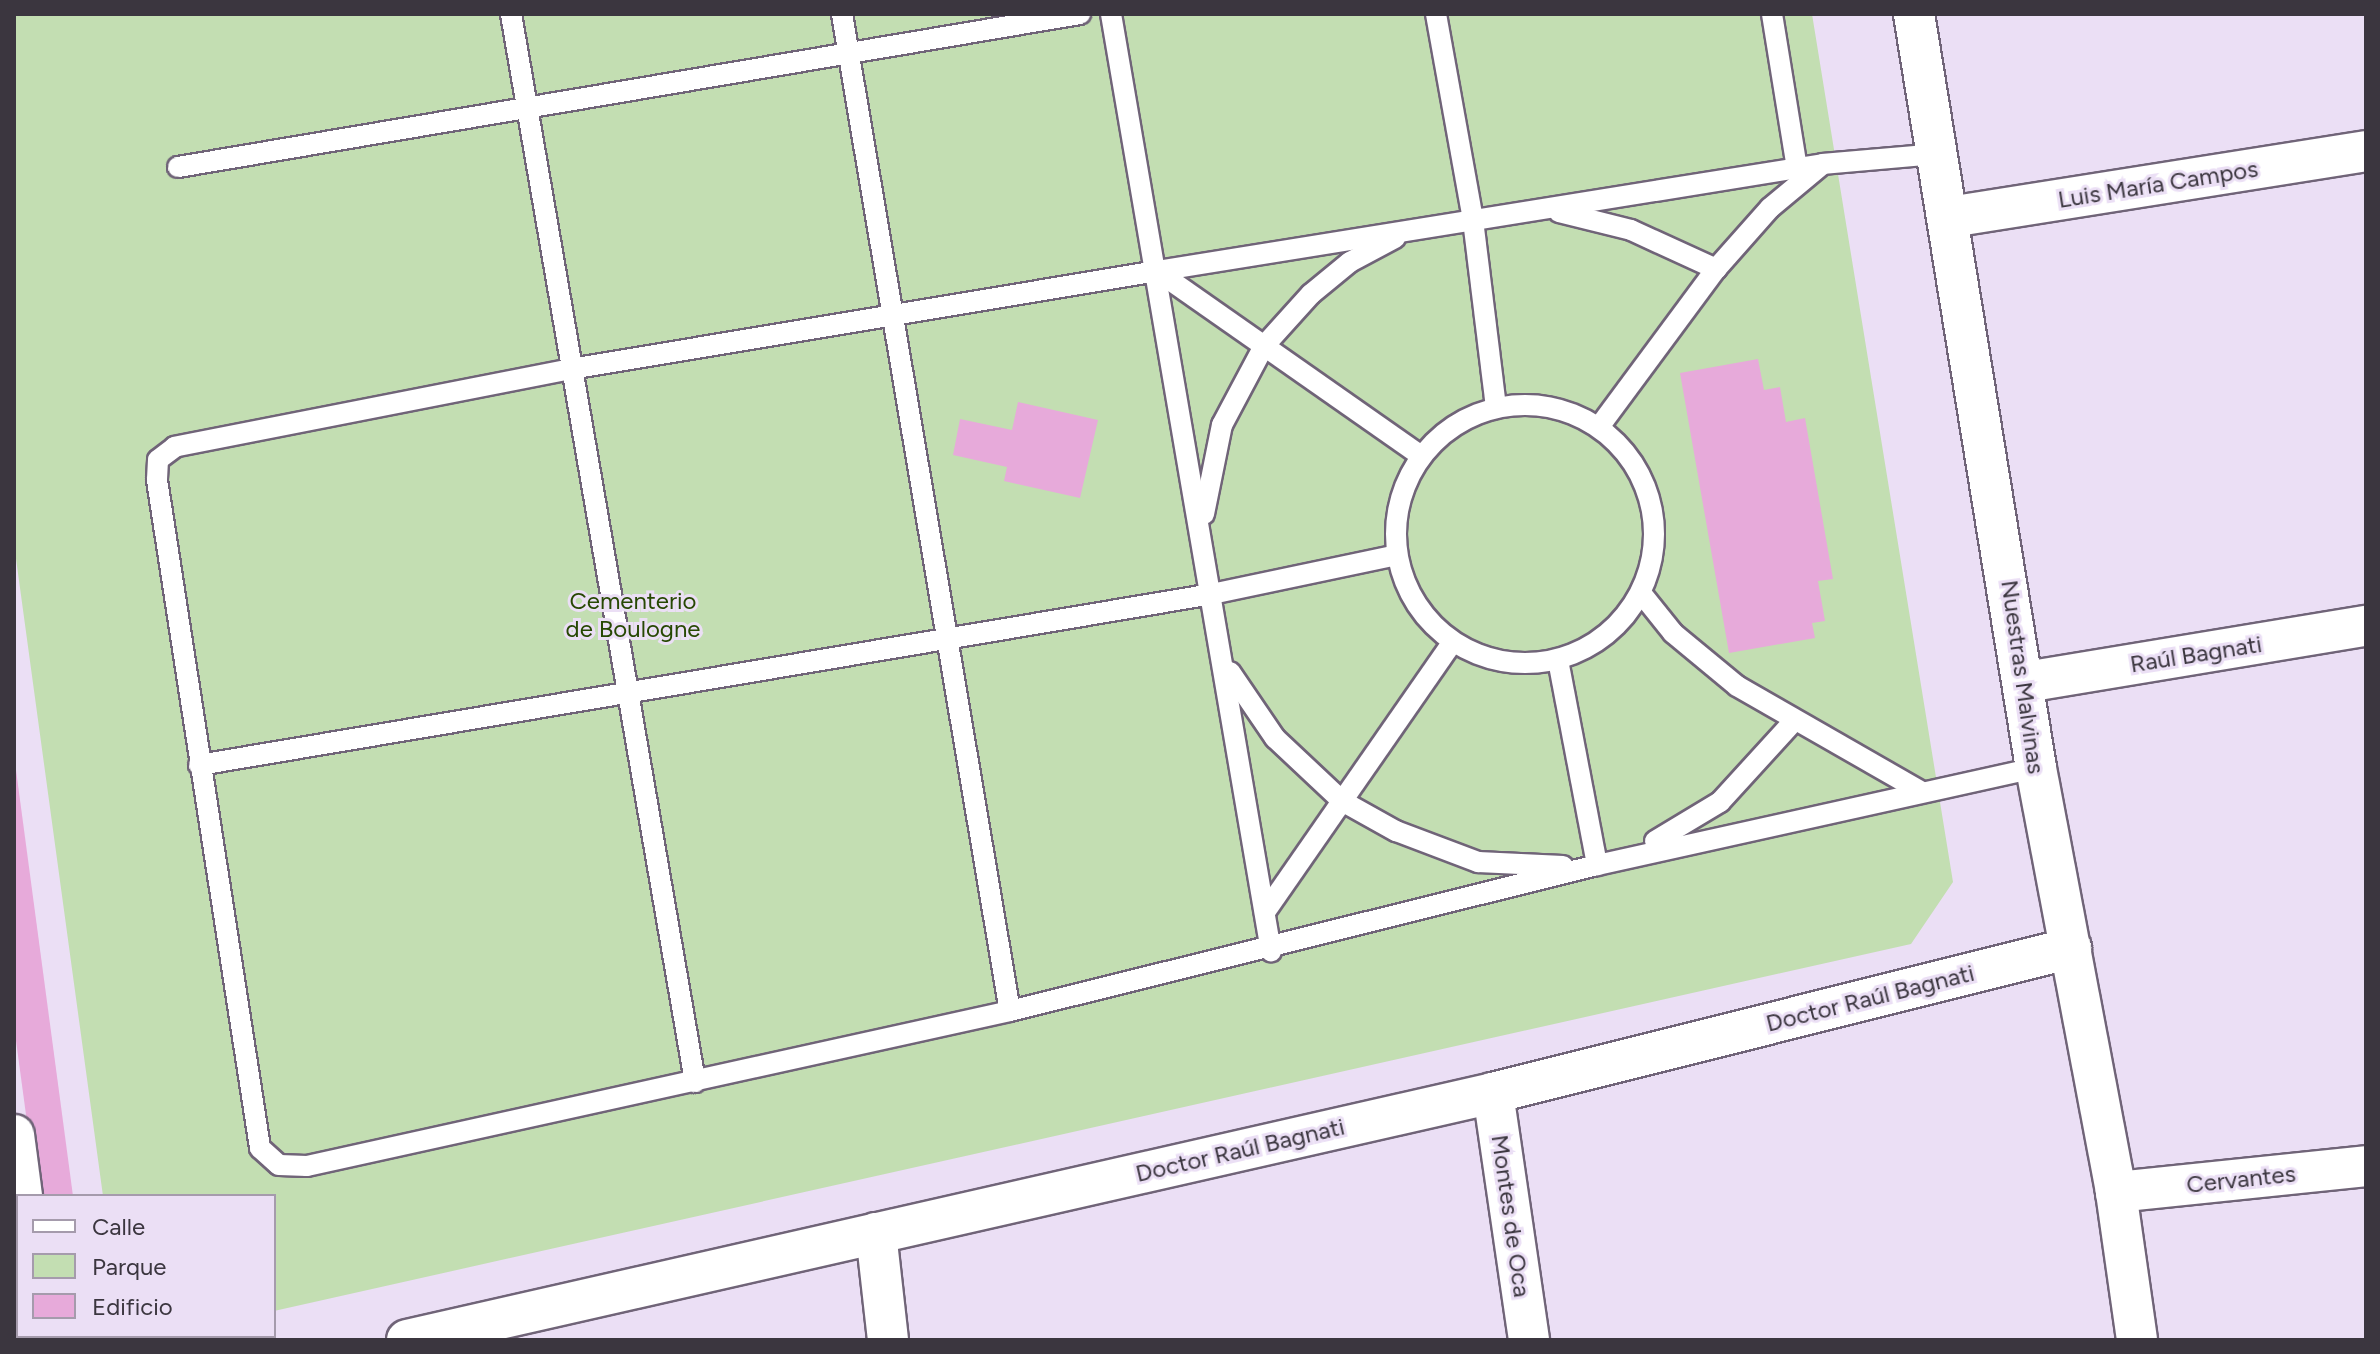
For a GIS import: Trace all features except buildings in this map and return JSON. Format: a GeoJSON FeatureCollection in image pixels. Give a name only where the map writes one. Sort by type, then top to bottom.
{"type":"FeatureCollection","features":[{"type":"Feature","properties":{"kind":"street","name":"Nuestras Malvinas"},"geometry":{"type":"LineString","coordinates":[[1914,14],[2026,682],[2036,768],[2116,1192],[2137,1340]]}},
{"type":"Feature","properties":{"kind":"street","name":"Luis María Campos"},"geometry":{"type":"LineString","coordinates":[[1950,217],[2366,151]]}},
{"type":"Feature","properties":{"kind":"street","name":"Raúl Bagnati"},"geometry":{"type":"LineString","coordinates":[[2026,682],[2366,626]]}},
{"type":"Feature","properties":{"kind":"street","name":"Doctor Raúl Bagnati"},"geometry":{"type":"LineString","coordinates":[[407,1340],[1493,1093],[2071,948]]}},
{"type":"Feature","properties":{"kind":"street","name":"Montes de Oca"},"geometry":{"type":"LineString","coordinates":[[1493,1093],[1529,1340]]}},
{"type":"Feature","properties":{"kind":"street"},"geometry":{"type":"LineString","coordinates":[[14,1135],[22,1194]]}},
{"type":"Feature","properties":{"kind":"street","name":"Cervantes"},"geometry":{"type":"LineString","coordinates":[[2116,1192],[2366,1166]]}},
{"type":"Feature","properties":{"kind":"street"},"geometry":{"type":"LineString","coordinates":[[876,1233],[888,1340]]}},
{"type":"Feature","properties":{"kind":"lane"},"geometry":{"type":"LineString","coordinates":[[511,14],[695,1082]]}},
{"type":"Feature","properties":{"kind":"lane"},"geometry":{"type":"LineString","coordinates":[[842,14],[1010,1011]]}},
{"type":"Feature","properties":{"kind":"lane"},"geometry":{"type":"LineString","coordinates":[[178,167],[1080,14]]}},
{"type":"Feature","properties":{"kind":"lane"},"geometry":{"type":"LineString","coordinates":[[1111,14],[1271,951]]}},
{"type":"Feature","properties":{"kind":"lane"},"geometry":{"type":"LineString","coordinates":[[1436,14],[1473,220],[1496,407]]}},
{"type":"Feature","properties":{"kind":"lane"},"geometry":{"type":"LineString","coordinates":[[1772,14],[1797,168]]}},
{"type":"Feature","properties":{"kind":"lane"},"geometry":{"type":"LineString","coordinates":[[1937,154],[1797,168],[892,315],[571,369],[175,447],[158,460],[199,765],[260,1148],[279,1165],[307,1166],[695,1082],[1271,951],[1597,865],[1920,791],[2036,768]]}},
{"type":"Feature","properties":{"kind":"lane"},"geometry":{"type":"LineString","coordinates":[[1599,427],[1716,269],[1770,208],[1823,164]]}},
{"type":"Feature","properties":{"kind":"lane"},"geometry":{"type":"LineString","coordinates":[[1538,209],[1631,230],[1716,269]]}},
{"type":"Feature","properties":{"kind":"lane"},"geometry":{"type":"LineString","coordinates":[[1201,531],[1222,425],[1264,346],[1285,318],[1350,262],[1409,231]]}},
{"type":"Feature","properties":{"kind":"lane"},"geometry":{"type":"LineString","coordinates":[[1157,271],[1421,456]]}},
{"type":"Feature","properties":{"kind":"lane"},"geometry":{"type":"LineString","coordinates":[[1496,407],[1556,409],[1599,427],[1627,453],[1645,485],[1654,521],[1653,558],[1641,593],[1620,623],[1591,646],[1558,660],[1522,664],[1486,658],[1453,642],[1420,609],[1397,555],[1404,486],[1421,456],[1467,417],[1496,407]]}},
{"type":"Feature","properties":{"kind":"lane"},"geometry":{"type":"LineString","coordinates":[[199,765],[1212,594],[1397,555]]}},
{"type":"Feature","properties":{"kind":"lane"},"geometry":{"type":"LineString","coordinates":[[1641,593],[1673,633],[1737,686],[1920,791]]}},
{"type":"Feature","properties":{"kind":"lane"},"geometry":{"type":"LineString","coordinates":[[1265,912],[1453,642]]}},
{"type":"Feature","properties":{"kind":"lane"},"geometry":{"type":"LineString","coordinates":[[1222,658],[1249,708],[1342,801],[1396,831],[1478,862],[1597,865],[1676,833],[1720,802],[1795,720]]}},
{"type":"Feature","properties":{"kind":"lane"},"geometry":{"type":"LineString","coordinates":[[1558,660],[1597,865]]}},
{"type":"Feature","properties":{"kind":"green space","name":"Cementerio de Boulogne"},"geometry":{"type":"Polygon","coordinates":[[[14,14],[1812,14],[1953,882],[1911,944],[276,1311],[276,1194],[103,1194],[14,544],[14,14]]]}}]}
